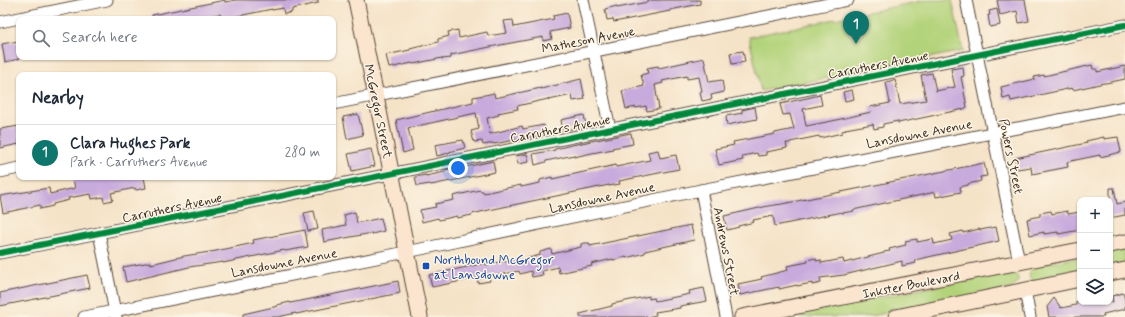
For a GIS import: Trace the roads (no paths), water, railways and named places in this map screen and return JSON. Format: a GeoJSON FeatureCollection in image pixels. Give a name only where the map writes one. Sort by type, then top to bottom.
{"type":"FeatureCollection","features":[{"type":"Feature","properties":{"kind":"main road","name":"McGregor Street"},"geometry":{"type":"LineString","coordinates":[[356,0],[420,317]]}},
{"type":"Feature","properties":{"kind":"main road"},"geometry":{"type":"LineString","coordinates":[[1113,244],[1125,242]]}},
{"type":"Feature","properties":{"kind":"main road","name":"Inkster Boulevard"},"geometry":{"type":"LineString","coordinates":[[742,317],[1077,251]]}},
{"type":"Feature","properties":{"kind":"main road"},"geometry":{"type":"LineString","coordinates":[[1113,272],[1125,270]]}},
{"type":"Feature","properties":{"kind":"main road"},"geometry":{"type":"LineString","coordinates":[[896,317],[1077,280]]}},
{"type":"Feature","properties":{"kind":"street"},"geometry":{"type":"LineString","coordinates":[[29,16],[107,0]]}},
{"type":"Feature","properties":{"kind":"street"},"geometry":{"type":"LineString","coordinates":[[583,0],[610,129]]}},
{"type":"Feature","properties":{"kind":"street","name":"Matheson Avenue"},"geometry":{"type":"LineString","coordinates":[[336,103],[848,0]]}},
{"type":"Feature","properties":{"kind":"street","name":"Powers Street"},"geometry":{"type":"LineString","coordinates":[[966,0],[1019,262]]}},
{"type":"Feature","properties":{"kind":"street"},"geometry":{"type":"LineString","coordinates":[[0,22],[16,19]]}},
{"type":"Feature","properties":{"kind":"street","name":"Carruthers Avenue"},"geometry":{"type":"LineString","coordinates":[[0,253],[1125,25]]}},
{"type":"Feature","properties":{"kind":"street","name":"Lansdowne Avenue"},"geometry":{"type":"LineString","coordinates":[[84,317],[116,314],[701,190],[1125,107]]}},
{"type":"Feature","properties":{"kind":"street"},"geometry":{"type":"LineString","coordinates":[[0,172],[16,169]]}},
{"type":"Feature","properties":{"kind":"street","name":"Andrews Street"},"geometry":{"type":"LineString","coordinates":[[701,190],[726,317]]}},
{"type":"Feature","properties":{"kind":"street"},"geometry":{"type":"LineString","coordinates":[[99,233],[116,314]]}},
{"type":"Feature","properties":{"kind":"street"},"geometry":{"type":"LineString","coordinates":[[1025,290],[1030,317]]}},
{"type":"Feature","properties":{"kind":"place","name":"Clara Hughes Park"},"geometry":{"type":"Point","coordinates":[856,44]}},
{"type":"Feature","properties":{"kind":"place","name":"Northbound McGregor at Lansdowne"},"geometry":{"type":"Point","coordinates":[426,266]}}]}
